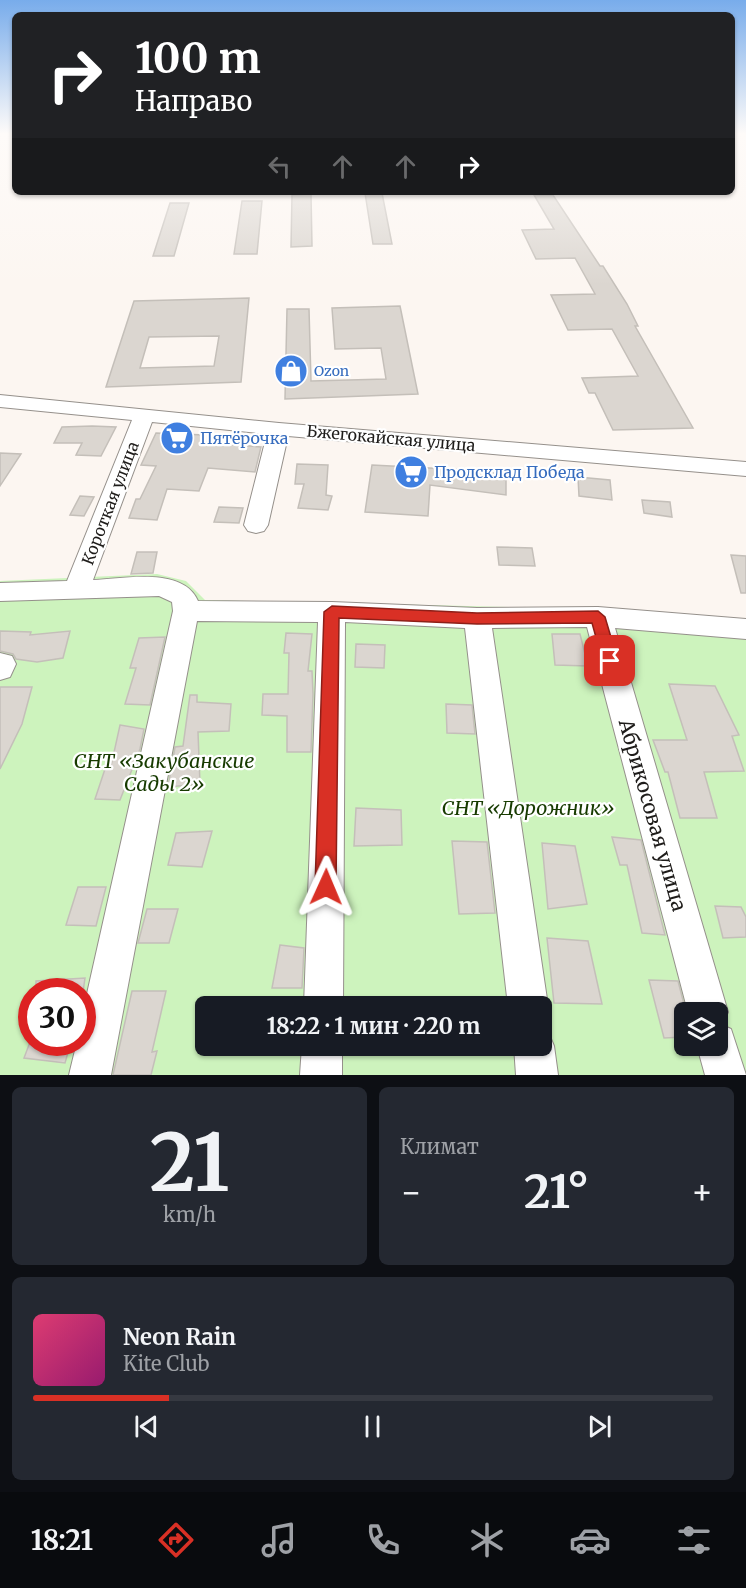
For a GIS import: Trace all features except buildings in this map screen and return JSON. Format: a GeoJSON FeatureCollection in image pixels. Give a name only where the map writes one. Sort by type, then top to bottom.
{"type":"FeatureCollection","features":[{"type":"Feature","properties":{"kind":"street","name":"Бжегокайская улица"},"geometry":{"type":"LineString","coordinates":[[0,401],[279,429],[746,469]]}},
{"type":"Feature","properties":{"kind":"street","name":"Короткая улица"},"geometry":{"type":"LineString","coordinates":[[76,590],[144,416]]}},
{"type":"Feature","properties":{"kind":"street"},"geometry":{"type":"LineString","coordinates":[[256,525],[279,429]]}},
{"type":"Feature","properties":{"kind":"street"},"geometry":{"type":"LineString","coordinates":[[0,592],[160,587],[179,592],[186,610],[90,1075]]}},
{"type":"Feature","properties":{"kind":"street"},"geometry":{"type":"LineString","coordinates":[[186,610],[332,618],[598,617],[746,629]]}},
{"type":"Feature","properties":{"kind":"street","name":"Абрикосовая улица"},"geometry":{"type":"LineString","coordinates":[[598,617],[705,1002]]}},
{"type":"Feature","properties":{"kind":"street"},"geometry":{"type":"LineString","coordinates":[[323,996],[332,618]]}},
{"type":"Feature","properties":{"kind":"street"},"geometry":{"type":"LineString","coordinates":[[477,618],[527,996]]}},
{"type":"Feature","properties":{"kind":"street"},"geometry":{"type":"LineString","coordinates":[[321,1075],[322,1056]]}},
{"type":"Feature","properties":{"kind":"street"},"geometry":{"type":"LineString","coordinates":[[535,1056],[537,1075]]}},
{"type":"Feature","properties":{"kind":"street"},"geometry":{"type":"LineString","coordinates":[[721,1056],[726,1075]]}},
{"type":"Feature","properties":{"kind":"green space"},"geometry":{"type":"Polygon","coordinates":[[[157,574],[186,581],[205,600],[601,609],[746,619],[746,1075],[0,1075],[0,581],[157,574]]]}},
{"type":"Feature","properties":{"kind":"place","name":"Ozon"},"geometry":{"type":"Point","coordinates":[291,371]}},
{"type":"Feature","properties":{"kind":"place","name":"Пятёрочка"},"geometry":{"type":"Point","coordinates":[177,438]}},
{"type":"Feature","properties":{"kind":"place","name":"Продсклад Победа"},"geometry":{"type":"Point","coordinates":[411,472]}},
{"type":"Feature","properties":{"kind":"route"},"geometry":{"type":"LineString","coordinates":[[326,887],[332,612],[477,618],[598,617],[610,661]]}},
{"type":"Feature","properties":{"kind":"park label","name":"СНТ «Закубанские Сады 2»"},"geometry":{"type":"Point","coordinates":[164,772]}},
{"type":"Feature","properties":{"kind":"park label","name":"СНТ «Дорожник»"},"geometry":{"type":"Point","coordinates":[528,807]}}]}
